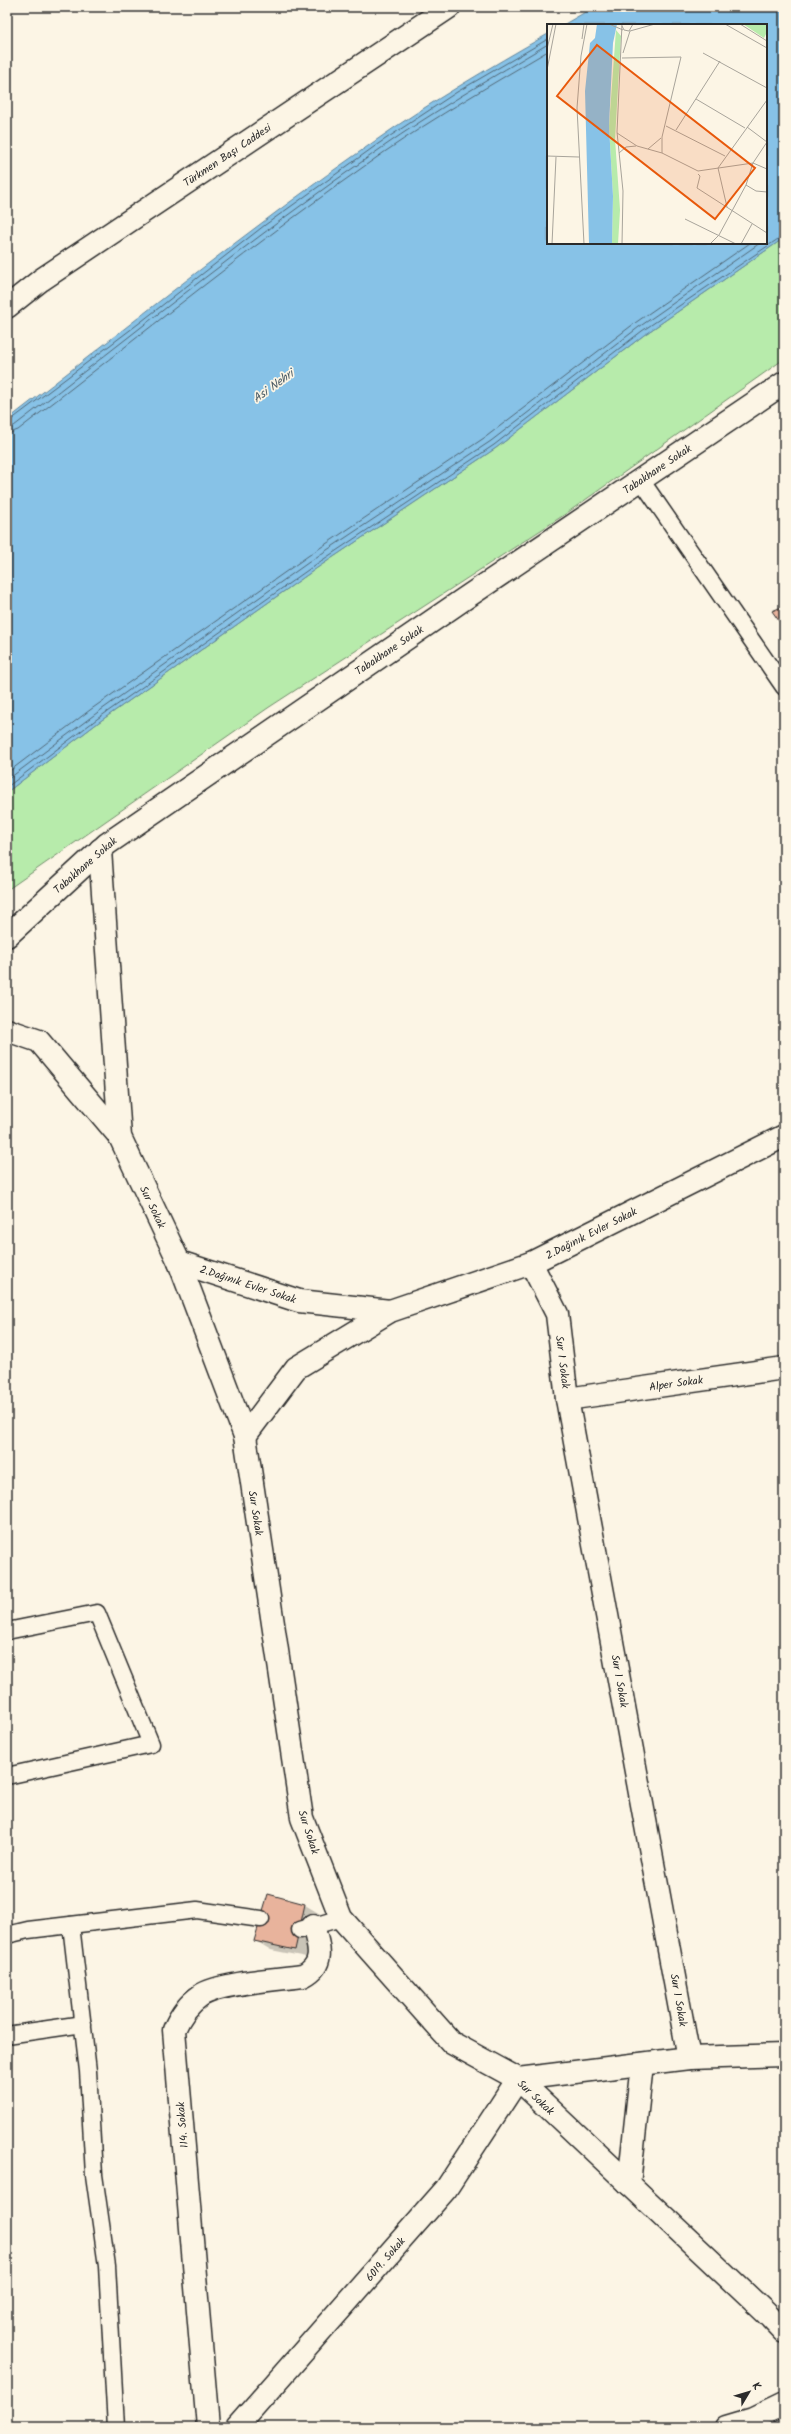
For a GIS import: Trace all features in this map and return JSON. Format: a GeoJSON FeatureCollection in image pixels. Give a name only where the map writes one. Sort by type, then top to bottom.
{"type":"FeatureCollection","features":[{"type":"Feature","properties":{"kind":"street","name":"Türkmen Başı Caddesi"},"geometry":{"type":"LineString","coordinates":[[7,307],[40,280],[449,7]]}},
{"type":"Feature","properties":{"kind":"street","name":"Tabakhane Sokak"},"geometry":{"type":"LineString","coordinates":[[7,936],[100,850],[784,383]]}},
{"type":"Feature","properties":{"kind":"street","name":"Sur Sokak"},"geometry":{"type":"LineString","coordinates":[[100,850],[120,1137]]}},
{"type":"Feature","properties":{"kind":"street","name":"Sur Sokak"},"geometry":{"type":"LineString","coordinates":[[7,1030],[39,1041],[120,1137],[179,1262],[244,1436],[302,1818],[341,1918],[452,2043],[518,2080],[766,2313],[784,2332]]}},
{"type":"Feature","properties":{"kind":"street","name":"2.Dağınık Evler Sokak"},"geometry":{"type":"LineString","coordinates":[[244,1436],[296,1368],[390,1311],[531,1263],[784,1136]]}},
{"type":"Feature","properties":{"kind":"street","name":"2.Dağınık Evler Sokak"},"geometry":{"type":"LineString","coordinates":[[179,1262],[299,1301],[390,1311]]}},
{"type":"Feature","properties":{"kind":"street","name":"Sur 1 Sokak"},"geometry":{"type":"LineString","coordinates":[[531,1263],[557,1314],[567,1399],[689,2058]]}},
{"type":"Feature","properties":{"kind":"street","name":"Alper Sokak"},"geometry":{"type":"LineString","coordinates":[[567,1399],[784,1368]]}},
{"type":"Feature","properties":{"kind":"street","name":"114. Sokak"},"geometry":{"type":"LineString","coordinates":[[208,2427],[174,2030],[180,2017],[188,2006],[201,1995],[218,1989],[303,1976],[310,1972],[320,1960],[321,1950],[306,1928]]}},
{"type":"Feature","properties":{"kind":"street"},"geometry":{"type":"LineString","coordinates":[[518,2080],[689,2058],[784,2055]]}},
{"type":"Feature","properties":{"kind":"street"},"geometry":{"type":"LineString","coordinates":[[629,2184],[642,2064]]}},
{"type":"Feature","properties":{"kind":"street","name":"6019. Sokak"},"geometry":{"type":"LineString","coordinates":[[237,2427],[446,2189],[518,2080]]}},
{"type":"Feature","properties":{"kind":"street"},"geometry":{"type":"LineString","coordinates":[[726,2427],[753,2418],[784,2404]]}},
{"type":"Feature","properties":{"kind":"lane"},"geometry":{"type":"LineString","coordinates":[[640,480],[784,687]]}},
{"type":"Feature","properties":{"kind":"lane"},"geometry":{"type":"LineString","coordinates":[[7,1631],[97,1613],[151,1744],[7,1776]]}},
{"type":"Feature","properties":{"kind":"lane"},"geometry":{"type":"LineString","coordinates":[[7,1935],[71,1925],[197,1910],[261,1919]]}},
{"type":"Feature","properties":{"kind":"lane"},"geometry":{"type":"LineString","coordinates":[[306,1928],[341,1918]]}},
{"type":"Feature","properties":{"kind":"lane"},"geometry":{"type":"LineString","coordinates":[[71,1925],[88,2071],[94,2174],[107,2266],[116,2427]]}},
{"type":"Feature","properties":{"kind":"lane"},"geometry":{"type":"LineString","coordinates":[[7,2035],[83,2024]]}},
{"type":"Feature","properties":{"kind":"green space"},"geometry":{"type":"Polygon","coordinates":[[[784,238],[784,359],[564,515],[268,708],[7,890],[7,792],[99,722],[317,568],[496,448],[644,335],[784,238]]]}},
{"type":"Feature","properties":{"kind":"water","name":"Asi Nehri"},"geometry":{"type":"Polygon","coordinates":[[[594,7],[784,7],[784,238],[644,335],[496,448],[317,568],[99,722],[7,792],[7,420],[189,278],[328,174],[438,99],[547,35],[547,244],[767,244],[767,24],[565,24],[594,7]]]}},
{"type":"Feature","properties":{"kind":"building"},"geometry":{"type":"Polygon","coordinates":[[[784,606],[784,628],[772,611],[784,606]]]}},
{"type":"Feature","properties":{"kind":"building"},"geometry":{"type":"Polygon","coordinates":[[[268,1894],[305,1904],[295,1950],[254,1941],[268,1894]]]}}]}
